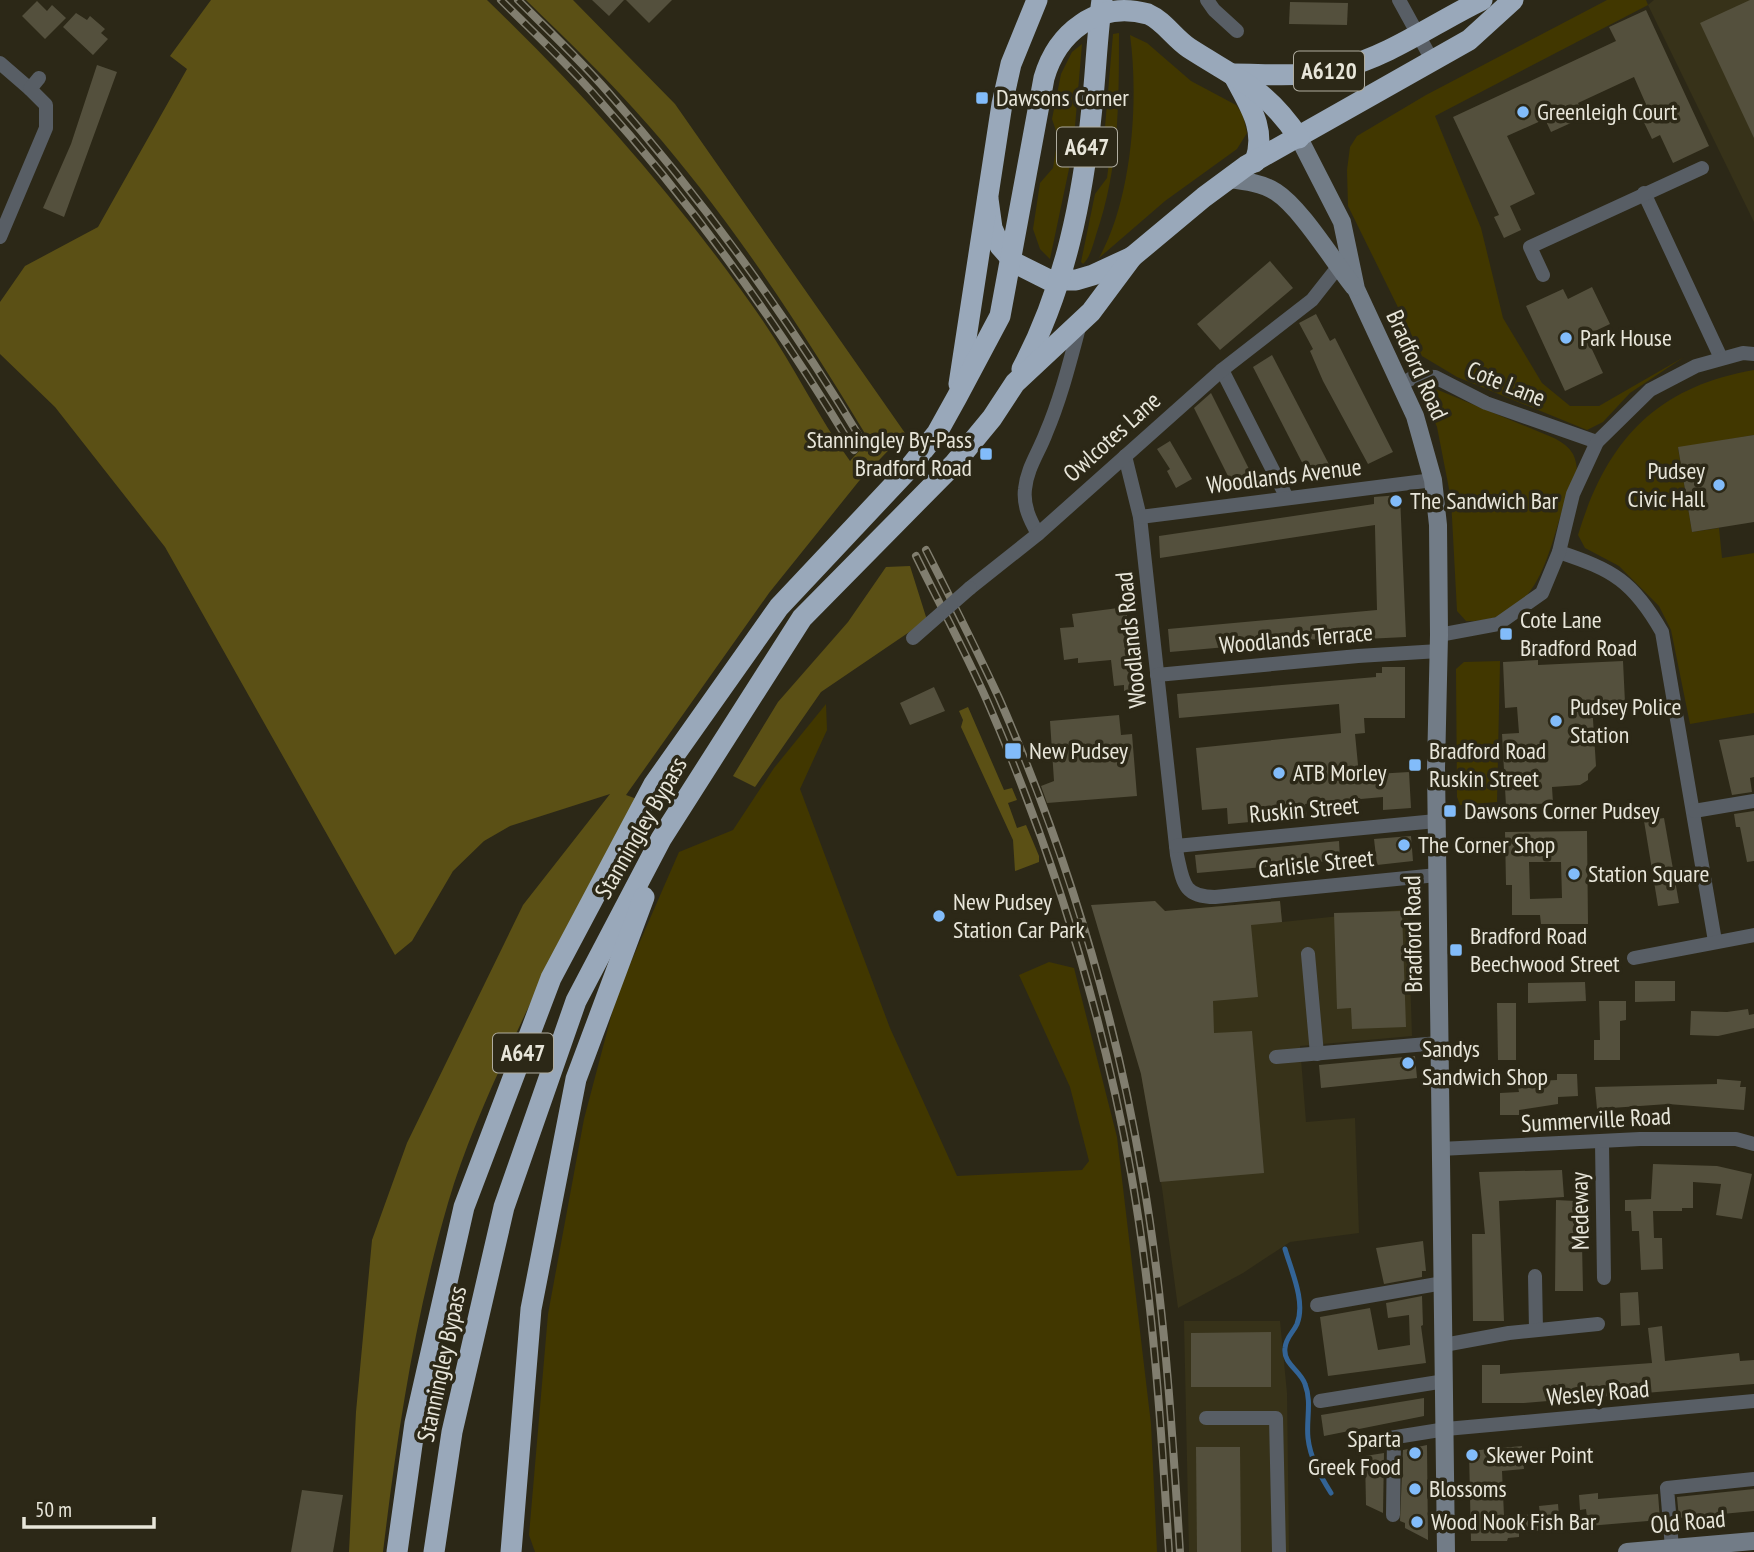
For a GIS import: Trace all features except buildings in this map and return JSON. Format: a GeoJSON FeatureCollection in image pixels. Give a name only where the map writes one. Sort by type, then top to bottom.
{"type":"FeatureCollection","features":[{"type":"Feature","properties":{"kind":"highway","name":"A647"},"geometry":{"type":"LineString","coordinates":[[957,397],[969,304],[1011,64],[1037,0]]}},
{"type":"Feature","properties":{"kind":"highway"},"geometry":{"type":"LineString","coordinates":[[1150,0],[1158,20]]}},
{"type":"Feature","properties":{"kind":"highway","name":"A6120"},"geometry":{"type":"LineString","coordinates":[[1233,74],[1293,76],[1343,68],[1370,58],[1482,0]]}},
{"type":"Feature","properties":{"kind":"highway","name":"A6120"},"geometry":{"type":"LineString","coordinates":[[1299,138],[1469,40],[1513,0]]}},
{"type":"Feature","properties":{"kind":"highway","name":"A647"},"geometry":{"type":"LineString","coordinates":[[1014,383],[1044,328],[1060,281],[1083,181],[1101,6]]}},
{"type":"Feature","properties":{"kind":"highway"},"geometry":{"type":"LineString","coordinates":[[988,199],[992,228],[1011,258],[1032,274],[1060,281],[1093,275],[1132,257],[1228,179],[1299,138],[1281,110],[1233,74],[1186,46],[1158,20],[1135,11],[1101,6]]}},
{"type":"Feature","properties":{"kind":"highway","name":"Stanningley Bypass"},"geometry":{"type":"LineString","coordinates":[[397,1552],[415,1423],[464,1207],[551,978],[662,773],[779,607],[905,473],[937,433],[1000,316],[1049,60],[1068,29],[1101,6]]}},
{"type":"Feature","properties":{"kind":"highway"},"geometry":{"type":"LineString","coordinates":[[1233,74],[1259,127],[1260,139],[1255,162]]}},
{"type":"Feature","properties":{"kind":"highway","name":"Stanningley Bypass"},"geometry":{"type":"LineString","coordinates":[[434,1552],[453,1432],[504,1208],[576,1001],[661,839],[802,618],[975,441],[1014,383],[1081,321],[1132,257]]}},
{"type":"Feature","properties":{"kind":"highway"},"geometry":{"type":"LineString","coordinates":[[511,1552],[531,1309],[576,1079],[638,909],[723,742]]}},
{"type":"Feature","properties":{"kind":"main road","name":"Bradford Road"},"geometry":{"type":"LineString","coordinates":[[1299,138],[1342,222],[1356,289],[1415,416],[1433,480],[1438,525],[1436,821],[1446,1552]]}},
{"type":"Feature","properties":{"kind":"main road","name":"Bradford Road"},"geometry":{"type":"LineString","coordinates":[[1228,179],[1251,182],[1275,191],[1289,203],[1356,289]]}},
{"type":"Feature","properties":{"kind":"main road","name":"Old Road"},"geometry":{"type":"LineString","coordinates":[[1629,1552],[1754,1541]]}},
{"type":"Feature","properties":{"kind":"street"},"geometry":{"type":"LineString","coordinates":[[1207,0],[1219,16],[1237,31]]}},
{"type":"Feature","properties":{"kind":"street"},"geometry":{"type":"LineString","coordinates":[[1399,0],[1432,60]]}},
{"type":"Feature","properties":{"kind":"street"},"geometry":{"type":"LineString","coordinates":[[0,63],[35,83],[46,105],[47,128],[0,237]]}},
{"type":"Feature","properties":{"kind":"street"},"geometry":{"type":"LineString","coordinates":[[1543,275],[1530,247],[1702,168]]}},
{"type":"Feature","properties":{"kind":"street"},"geometry":{"type":"LineString","coordinates":[[1644,193],[1721,358]]}},
{"type":"Feature","properties":{"kind":"street","name":"Owlcotes Lane"},"geometry":{"type":"LineString","coordinates":[[913,638],[1038,534],[1222,370],[1312,300],[1338,267]]}},
{"type":"Feature","properties":{"kind":"street"},"geometry":{"type":"LineString","coordinates":[[1038,534],[1025,504],[1025,488],[1029,469],[1065,379],[1081,321]]}},
{"type":"Feature","properties":{"kind":"street"},"geometry":{"type":"LineString","coordinates":[[1439,643],[1498,624],[1521,611],[1542,593],[1559,552],[1573,494],[1597,442],[1650,390],[1696,366],[1721,358],[1754,354]]}},
{"type":"Feature","properties":{"kind":"street"},"geometry":{"type":"LineString","coordinates":[[1222,370],[1287,498]]}},
{"type":"Feature","properties":{"kind":"street","name":"Cote Lane"},"geometry":{"type":"LineString","coordinates":[[1401,384],[1416,376],[1435,377],[1486,403],[1597,442]]}},
{"type":"Feature","properties":{"kind":"street","name":"Woodlands Road"},"geometry":{"type":"LineString","coordinates":[[1125,456],[1140,517],[1176,846],[1184,886],[1199,897]]}},
{"type":"Feature","properties":{"kind":"street","name":"Woodlands Avenue"},"geometry":{"type":"LineString","coordinates":[[1140,517],[1433,480]]}},
{"type":"Feature","properties":{"kind":"street"},"geometry":{"type":"LineString","coordinates":[[1559,552],[1593,564],[1624,581],[1645,602],[1662,632],[1715,941]]}},
{"type":"Feature","properties":{"kind":"street","name":"Woodlands Terrace"},"geometry":{"type":"LineString","coordinates":[[1157,675],[1357,656],[1439,643]]}},
{"type":"Feature","properties":{"kind":"street"},"geometry":{"type":"LineString","coordinates":[[1694,811],[1754,801]]}},
{"type":"Feature","properties":{"kind":"street","name":"Ruskin Street"},"geometry":{"type":"LineString","coordinates":[[1176,846],[1436,821]]}},
{"type":"Feature","properties":{"kind":"street","name":"Carlisle Street"},"geometry":{"type":"LineString","coordinates":[[1199,897],[1437,875]]}},
{"type":"Feature","properties":{"kind":"street"},"geometry":{"type":"LineString","coordinates":[[1634,958],[1754,935]]}},
{"type":"Feature","properties":{"kind":"street"},"geometry":{"type":"LineString","coordinates":[[1308,954],[1317,1054]]}},
{"type":"Feature","properties":{"kind":"street"},"geometry":{"type":"LineString","coordinates":[[1276,1057],[1439,1043]]}},
{"type":"Feature","properties":{"kind":"street","name":"Summerville Road"},"geometry":{"type":"LineString","coordinates":[[1440,1149],[1640,1139],[1736,1139],[1754,1144]]}},
{"type":"Feature","properties":{"kind":"street","name":"Medeway"},"geometry":{"type":"LineString","coordinates":[[1602,1143],[1604,1278]]}},
{"type":"Feature","properties":{"kind":"street"},"geometry":{"type":"LineString","coordinates":[[1535,1276],[1536,1330]]}},
{"type":"Feature","properties":{"kind":"street"},"geometry":{"type":"LineString","coordinates":[[1317,1305],[1443,1283]]}},
{"type":"Feature","properties":{"kind":"street"},"geometry":{"type":"LineString","coordinates":[[1444,1345],[1536,1330],[1598,1324]]}},
{"type":"Feature","properties":{"kind":"street"},"geometry":{"type":"LineString","coordinates":[[1320,1401],[1445,1381]]}},
{"type":"Feature","properties":{"kind":"street","name":"Wesley Road"},"geometry":{"type":"LineString","coordinates":[[1365,1442],[1446,1429],[1754,1401]]}},
{"type":"Feature","properties":{"kind":"street"},"geometry":{"type":"LineString","coordinates":[[1206,1418],[1276,1418],[1279,1552]]}},
{"type":"Feature","properties":{"kind":"street"},"geometry":{"type":"LineString","coordinates":[[1393,1515],[1394,1437]]}},
{"type":"Feature","properties":{"kind":"street"},"geometry":{"type":"LineString","coordinates":[[1672,1548],[1667,1488],[1754,1479]]}},
{"type":"Feature","properties":{"kind":"shaded area"},"geometry":{"type":"Polygon","coordinates":[[[211,0],[487,0],[562,75],[667,194],[763,321],[850,461],[869,440],[793,318],[738,239],[710,200],[635,110],[526,0],[573,0],[675,104],[905,433],[859,481],[769,593],[626,795],[637,799],[594,875],[529,1006],[485,1103],[456,1178],[436,1246],[417,1332],[394,1464],[383,1552],[349,1552],[356,1412],[372,1240],[407,1143],[523,905],[610,794],[510,826],[484,841],[453,871],[412,941],[395,955],[165,547],[55,407],[0,354],[0,302],[25,266],[98,227],[187,69],[170,56],[211,0]]]}},
{"type":"Feature","properties":{"kind":"shaded area"},"geometry":{"type":"Polygon","coordinates":[[[1607,0],[1646,0],[1648,5],[1435,116],[1481,228],[1503,318],[1542,383],[1570,406],[1599,406],[1684,357],[1630,393],[1603,422],[1587,430],[1457,377],[1422,356],[1348,206],[1347,170],[1350,147],[1357,136],[1426,95],[1607,0]]]}},
{"type":"Feature","properties":{"kind":"shaded area"},"geometry":{"type":"Polygon","coordinates":[[[1654,0],[1754,0],[1754,222],[1648,5],[1654,0]]]}},
{"type":"Feature","properties":{"kind":"shaded area"},"geometry":{"type":"Polygon","coordinates":[[[1119,33],[1118,110],[1113,161],[1104,210],[1091,251],[1083,264],[1081,262],[1095,194],[1107,178],[1111,147],[1105,127],[1113,34],[1119,33]]]}},
{"type":"Feature","properties":{"kind":"shaded area"},"geometry":{"type":"Polygon","coordinates":[[[1130,35],[1147,43],[1191,81],[1236,105],[1243,115],[1247,133],[1237,149],[1165,201],[1099,258],[1119,208],[1126,179],[1134,89],[1130,35]]]}},
{"type":"Feature","properties":{"kind":"shaded area"},"geometry":{"type":"Polygon","coordinates":[[[1082,44],[1073,150],[1050,259],[1040,249],[1033,229],[1040,183],[1053,168],[1058,137],[1052,119],[1061,74],[1072,52],[1082,44]]]}},
{"type":"Feature","properties":{"kind":"shaded area"},"geometry":{"type":"Polygon","coordinates":[[[1754,370],[1754,435],[1678,448],[1692,532],[1719,528],[1722,558],[1754,553],[1754,713],[1690,724],[1671,630],[1659,606],[1619,566],[1585,548],[1578,535],[1603,472],[1639,424],[1662,405],[1689,390],[1719,378],[1754,370]]]}},
{"type":"Feature","properties":{"kind":"shaded area"},"geometry":{"type":"Polygon","coordinates":[[[1431,387],[1554,438],[1568,447],[1575,459],[1577,470],[1543,568],[1532,589],[1516,607],[1494,618],[1466,621],[1457,611],[1451,499],[1437,427],[1423,392],[1431,387]]]}},
{"type":"Feature","properties":{"kind":"shaded area"},"geometry":{"type":"Polygon","coordinates":[[[910,566],[927,620],[821,692],[755,787],[733,776],[778,702],[848,622],[886,567],[910,566]]]}},
{"type":"Feature","properties":{"kind":"shaded area"},"geometry":{"type":"Polygon","coordinates":[[[1500,661],[1497,802],[1460,805],[1457,797],[1456,669],[1464,662],[1500,661]]]}},
{"type":"Feature","properties":{"kind":"shaded area"},"geometry":{"type":"Polygon","coordinates":[[[826,704],[827,730],[800,789],[890,1028],[957,1176],[1082,1170],[1089,1161],[1070,1087],[1019,975],[1049,962],[1074,968],[1117,1137],[1151,1424],[1157,1552],[535,1552],[529,1535],[548,1314],[584,1119],[617,994],[679,852],[733,830],[774,768],[826,704]]]}},
{"type":"Feature","properties":{"kind":"shaded area"},"geometry":{"type":"Polygon","coordinates":[[[968,707],[1004,790],[1012,788],[1017,800],[1008,803],[1017,828],[1026,825],[1039,856],[1039,862],[1015,871],[1013,840],[961,727],[963,720],[959,711],[968,707]]]}},
{"type":"Feature","properties":{"kind":"shaded area"},"geometry":{"type":"Polygon","coordinates":[[[1155,901],[1165,911],[1280,901],[1282,922],[1408,909],[1412,1036],[1300,1046],[1306,1122],[1355,1118],[1359,1233],[1290,1242],[1243,1273],[1178,1308],[1162,1188],[1141,1074],[1155,901]]]}},
{"type":"Feature","properties":{"kind":"shaded area"},"geometry":{"type":"Polygon","coordinates":[[[1184,1321],[1280,1321],[1287,1393],[1289,1552],[1189,1552],[1184,1321]]]}},
{"type":"Feature","properties":{"kind":"waterway"},"geometry":{"type":"LineString","coordinates":[[1285,1249],[1297,1286],[1300,1306],[1297,1324],[1287,1341],[1285,1354],[1305,1384],[1309,1445],[1316,1467],[1331,1493]]}},
{"type":"Feature","properties":{"kind":"railway"},"geometry":{"type":"LineString","coordinates":[[501,0],[587,86],[702,225],[766,313],[854,450]]}},
{"type":"Feature","properties":{"kind":"railway"},"geometry":{"type":"LineString","coordinates":[[518,0],[607,91],[678,175],[775,306],[864,444]]}},
{"type":"Feature","properties":{"kind":"railway"},"geometry":{"type":"LineString","coordinates":[[926,550],[999,698],[1023,755],[1066,871],[1102,991],[1131,1112],[1150,1220],[1166,1362],[1180,1552]]}},
{"type":"Feature","properties":{"kind":"railway"},"geometry":{"type":"LineString","coordinates":[[916,556],[988,703],[1034,817],[1073,934],[1106,1053],[1131,1173],[1151,1314],[1169,1552]]}},
{"type":"Feature","properties":{"kind":"place","name":"Dawsons Corner"},"geometry":{"type":"Point","coordinates":[982,98]}},
{"type":"Feature","properties":{"kind":"place","name":"Greenleigh Court"},"geometry":{"type":"Point","coordinates":[1523,112]}},
{"type":"Feature","properties":{"kind":"place","name":"Park House"},"geometry":{"type":"Point","coordinates":[1566,338]}},
{"type":"Feature","properties":{"kind":"place","name":"Stanningley By-Pass Bradford Road"},"geometry":{"type":"Point","coordinates":[986,454]}},
{"type":"Feature","properties":{"kind":"place","name":"Pudsey Civic Hall"},"geometry":{"type":"Point","coordinates":[1719,485]}},
{"type":"Feature","properties":{"kind":"place","name":"The Sandwich Bar"},"geometry":{"type":"Point","coordinates":[1396,501]}},
{"type":"Feature","properties":{"kind":"place","name":"Cote Lane Bradford Road"},"geometry":{"type":"Point","coordinates":[1506,634]}},
{"type":"Feature","properties":{"kind":"place","name":"Pudsey Police Station"},"geometry":{"type":"Point","coordinates":[1556,721]}},
{"type":"Feature","properties":{"kind":"place","name":"New Pudsey"},"geometry":{"type":"Point","coordinates":[1013,751]}},
{"type":"Feature","properties":{"kind":"place","name":"Bradford Road Ruskin Street"},"geometry":{"type":"Point","coordinates":[1415,765]}},
{"type":"Feature","properties":{"kind":"place","name":"ATB Morley"},"geometry":{"type":"Point","coordinates":[1279,773]}},
{"type":"Feature","properties":{"kind":"place","name":"Dawsons Corner Pudsey"},"geometry":{"type":"Point","coordinates":[1450,811]}},
{"type":"Feature","properties":{"kind":"place","name":"The Corner Shop"},"geometry":{"type":"Point","coordinates":[1404,845]}},
{"type":"Feature","properties":{"kind":"place","name":"Station Square"},"geometry":{"type":"Point","coordinates":[1574,874]}},
{"type":"Feature","properties":{"kind":"place","name":"New Pudsey Station Car Park"},"geometry":{"type":"Point","coordinates":[939,916]}},
{"type":"Feature","properties":{"kind":"place","name":"Bradford Road Beechwood Street"},"geometry":{"type":"Point","coordinates":[1456,950]}},
{"type":"Feature","properties":{"kind":"place","name":"Sandys Sandwich Shop"},"geometry":{"type":"Point","coordinates":[1408,1063]}},
{"type":"Feature","properties":{"kind":"place","name":"Sparta Greek Food"},"geometry":{"type":"Point","coordinates":[1415,1453]}},
{"type":"Feature","properties":{"kind":"place","name":"Skewer Point"},"geometry":{"type":"Point","coordinates":[1472,1455]}},
{"type":"Feature","properties":{"kind":"place","name":"Blossoms"},"geometry":{"type":"Point","coordinates":[1415,1489]}},
{"type":"Feature","properties":{"kind":"place","name":"Wood Nook Fish Bar"},"geometry":{"type":"Point","coordinates":[1417,1522]}}]}
